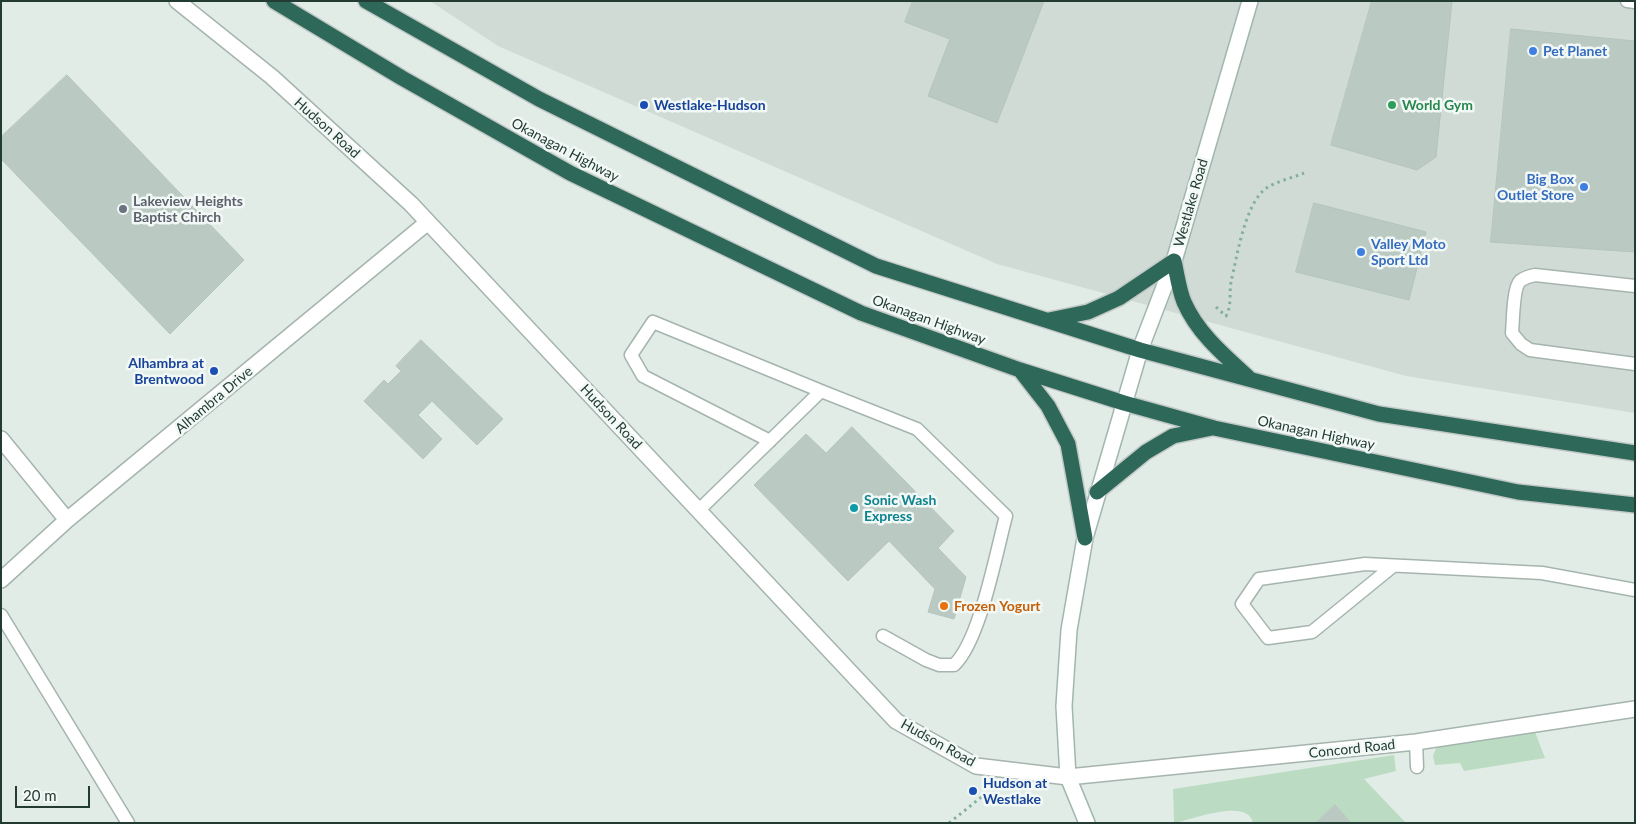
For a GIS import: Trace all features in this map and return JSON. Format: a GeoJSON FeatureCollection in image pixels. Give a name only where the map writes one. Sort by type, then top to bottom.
{"type":"FeatureCollection","features":[{"type":"Feature","properties":{"kind":"highway","name":"Okanagan Highway"},"geometry":{"type":"LineString","coordinates":[[274,1],[402,78],[570,173],[861,313],[1020,370],[1124,403],[1214,428],[1518,492],[1635,505]]}},
{"type":"Feature","properties":{"kind":"highway"},"geometry":{"type":"LineString","coordinates":[[366,1],[539,99],[876,266],[1140,350],[1379,414],[1635,453]]}},
{"type":"Feature","properties":{"kind":"highway"},"geometry":{"type":"LineString","coordinates":[[1047,320],[1088,312],[1119,298],[1174,261],[1184,302],[1196,323],[1216,347],[1251,380]]}},
{"type":"Feature","properties":{"kind":"highway"},"geometry":{"type":"LineString","coordinates":[[1020,370],[1048,406],[1068,444],[1085,538]]}},
{"type":"Feature","properties":{"kind":"highway"},"geometry":{"type":"LineString","coordinates":[[1098,492],[1146,452],[1173,436],[1214,428]]}},
{"type":"Feature","properties":{"kind":"street","name":"Hudson Road"},"geometry":{"type":"LineString","coordinates":[[177,1],[272,77],[428,222],[896,721],[976,766],[1068,777]]}},
{"type":"Feature","properties":{"kind":"street","name":"Westlake Road"},"geometry":{"type":"LineString","coordinates":[[1124,403],[1140,350],[1174,261],[1250,1]]}},
{"type":"Feature","properties":{"kind":"street","name":"Alhambra Drive"},"geometry":{"type":"LineString","coordinates":[[1,580],[68,520],[428,222]]}},
{"type":"Feature","properties":{"kind":"street"},"geometry":{"type":"LineString","coordinates":[[1087,823],[1068,777],[1064,706],[1070,630],[1085,538],[1124,403]]}},
{"type":"Feature","properties":{"kind":"street"},"geometry":{"type":"LineString","coordinates":[[1,439],[68,520]]}},
{"type":"Feature","properties":{"kind":"street","name":"Concord Road"},"geometry":{"type":"LineString","coordinates":[[1068,777],[1416,742],[1635,709]]}},
{"type":"Feature","properties":{"kind":"lane"},"geometry":{"type":"LineString","coordinates":[[1627,1],[1635,2]]}},
{"type":"Feature","properties":{"kind":"lane"},"geometry":{"type":"LineString","coordinates":[[1635,286],[1535,275],[1528,277],[1519,282],[1516,290],[1512,333],[1521,344],[1530,350],[1635,364]]}},
{"type":"Feature","properties":{"kind":"lane"},"geometry":{"type":"LineString","coordinates":[[770,441],[642,376],[631,355],[653,322],[916,429],[1006,516],[979,614],[963,656],[954,665],[939,665],[883,636]]}},
{"type":"Feature","properties":{"kind":"lane"},"geometry":{"type":"LineString","coordinates":[[699,510],[821,390]]}},
{"type":"Feature","properties":{"kind":"lane"},"geometry":{"type":"LineString","coordinates":[[1393,566],[1312,632],[1268,638],[1242,604],[1259,580],[1364,564],[1542,574],[1635,590]]}},
{"type":"Feature","properties":{"kind":"lane"},"geometry":{"type":"LineString","coordinates":[[1,615],[128,823]]}},
{"type":"Feature","properties":{"kind":"lane"},"geometry":{"type":"LineString","coordinates":[[1416,742],[1417,768]]}},
{"type":"Feature","properties":{"kind":"path"},"geometry":{"type":"LineString","coordinates":[[1216,306],[1226,316],[1229,311],[1231,284],[1238,261],[1241,233],[1254,201],[1267,188],[1304,173]]}},
{"type":"Feature","properties":{"kind":"path"},"geometry":{"type":"LineString","coordinates":[[949,823],[984,794]]}},
{"type":"Feature","properties":{"kind":"shaded area"},"geometry":{"type":"Polygon","coordinates":[[[430,1],[1635,1],[1635,413],[1406,376],[997,264],[498,46],[430,1]]]}},
{"type":"Feature","properties":{"kind":"green space"},"geometry":{"type":"Polygon","coordinates":[[[1535,732],[1545,758],[1464,771],[1460,763],[1435,765],[1433,756],[1437,746],[1535,732]]]}},
{"type":"Feature","properties":{"kind":"green space"},"geometry":{"type":"Polygon","coordinates":[[[1394,755],[1396,771],[1364,779],[1406,823],[1351,823],[1335,805],[1316,823],[1253,823],[1249,815],[1230,811],[1218,812],[1174,823],[1173,789],[1394,755]]]}},
{"type":"Feature","properties":{"kind":"building"},"geometry":{"type":"Polygon","coordinates":[[[913,1],[1044,1],[997,123],[928,96],[950,39],[905,22],[913,1]]]}},
{"type":"Feature","properties":{"kind":"building"},"geometry":{"type":"Polygon","coordinates":[[[1372,1],[1452,1],[1436,157],[1417,170],[1331,145],[1372,1]]]}},
{"type":"Feature","properties":{"kind":"building"},"geometry":{"type":"Polygon","coordinates":[[[1511,29],[1635,41],[1635,252],[1491,242],[1511,29]]]}},
{"type":"Feature","properties":{"kind":"building","name":"Lakeview Heights Baptist Chirch"},"geometry":{"type":"Polygon","coordinates":[[[67,75],[244,260],[170,334],[1,159],[1,137],[67,75]]]}},
{"type":"Feature","properties":{"kind":"building","name":"Valley Moto Sport Ltd"},"geometry":{"type":"Polygon","coordinates":[[[1314,203],[1426,232],[1409,300],[1296,272],[1314,203]]]}},
{"type":"Feature","properties":{"kind":"building"},"geometry":{"type":"Polygon","coordinates":[[[421,340],[503,419],[477,445],[432,401],[418,415],[442,439],[423,459],[364,401],[384,380],[388,384],[401,371],[396,366],[421,340]]]}},
{"type":"Feature","properties":{"kind":"building","name":"Sonic Wash Express"},"geometry":{"type":"Polygon","coordinates":[[[852,427],[954,531],[938,548],[966,577],[954,619],[928,612],[935,589],[889,541],[848,581],[754,485],[806,434],[826,453],[852,427]]]}},
{"type":"Feature","properties":{"kind":"building"},"geometry":{"type":"Polygon","coordinates":[[[1335,805],[1351,823],[1316,823],[1335,805]]]}},
{"type":"Feature","properties":{"kind":"place","name":"Pet Planet"},"geometry":{"type":"Point","coordinates":[1533,51]}},
{"type":"Feature","properties":{"kind":"place","name":"Westlake-Hudson"},"geometry":{"type":"Point","coordinates":[644,105]}},
{"type":"Feature","properties":{"kind":"place","name":"World Gym"},"geometry":{"type":"Point","coordinates":[1392,105]}},
{"type":"Feature","properties":{"kind":"place","name":"Big Box Outlet Store"},"geometry":{"type":"Point","coordinates":[1584,187]}},
{"type":"Feature","properties":{"kind":"place","name":"Lakeview Heights Baptist Chirch"},"geometry":{"type":"Point","coordinates":[123,209]}},
{"type":"Feature","properties":{"kind":"place","name":"Valley Moto Sport Ltd"},"geometry":{"type":"Point","coordinates":[1361,252]}},
{"type":"Feature","properties":{"kind":"place","name":"Alhambra at Brentwood"},"geometry":{"type":"Point","coordinates":[214,371]}},
{"type":"Feature","properties":{"kind":"place","name":"Sonic Wash Express"},"geometry":{"type":"Point","coordinates":[854,508]}},
{"type":"Feature","properties":{"kind":"place","name":"Frozen Yogurt"},"geometry":{"type":"Point","coordinates":[944,606]}},
{"type":"Feature","properties":{"kind":"place","name":"Hudson at Westlake"},"geometry":{"type":"Point","coordinates":[973,791]}}]}
